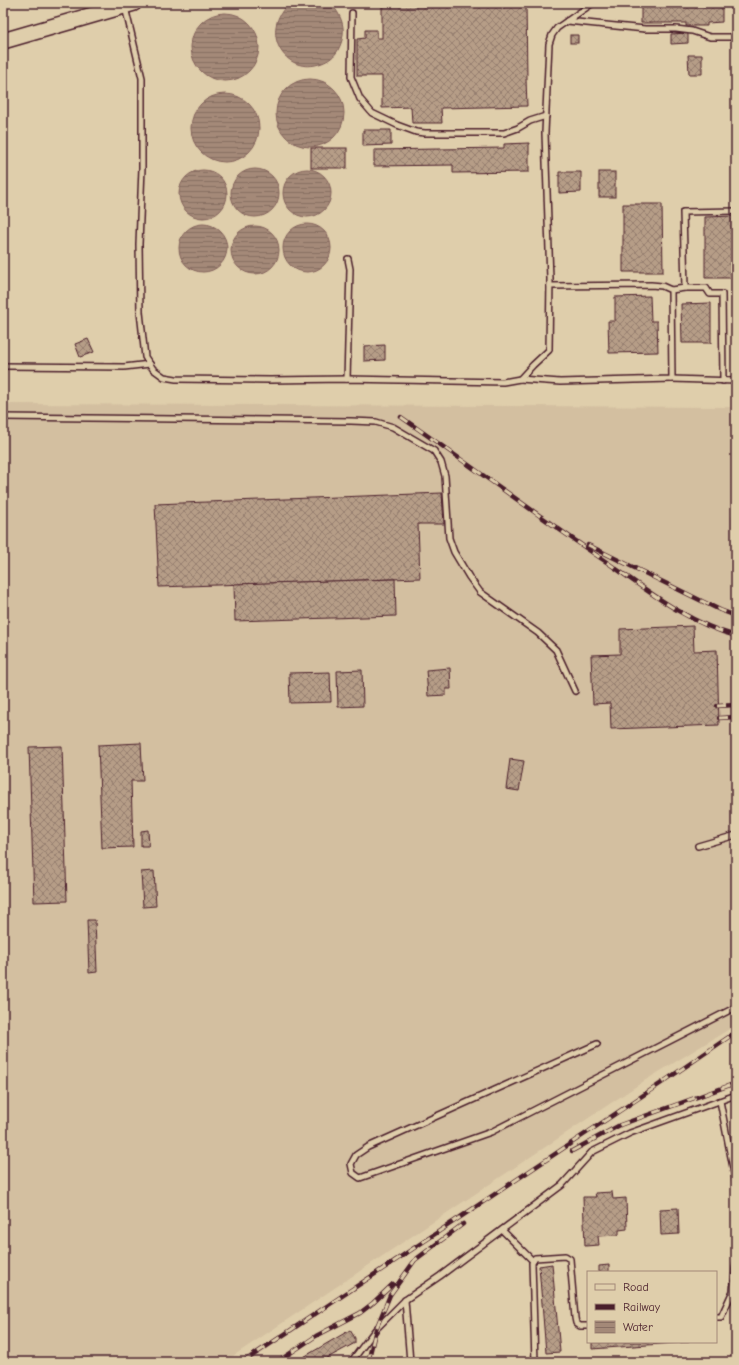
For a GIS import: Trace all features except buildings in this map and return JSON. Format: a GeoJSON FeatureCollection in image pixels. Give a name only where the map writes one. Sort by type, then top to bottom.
{"type":"FeatureCollection","features":[{"type":"Feature","properties":{"kind":"main road"},"geometry":{"type":"LineString","coordinates":[[3,41],[129,4]]}},
{"type":"Feature","properties":{"kind":"lane"},"geometry":{"type":"LineString","coordinates":[[520,379],[549,350],[550,286],[546,116],[549,44],[552,35],[566,21],[593,3]]}},
{"type":"Feature","properties":{"kind":"lane"},"geometry":{"type":"LineString","coordinates":[[129,4],[142,78],[142,168],[139,244],[140,312],[146,357],[153,369],[164,377],[176,379],[347,379],[503,382],[520,379],[560,382],[672,379],[736,381]]}},
{"type":"Feature","properties":{"kind":"lane"},"geometry":{"type":"LineString","coordinates":[[352,13],[352,77],[360,99],[372,113],[397,126],[416,132],[425,133],[504,133],[518,128],[530,121],[546,116]]}},
{"type":"Feature","properties":{"kind":"lane"},"geometry":{"type":"LineString","coordinates":[[566,21],[645,29],[676,29],[692,31],[710,37],[731,37]]}},
{"type":"Feature","properties":{"kind":"lane"},"geometry":{"type":"LineString","coordinates":[[685,288],[683,212],[736,211]]}},
{"type":"Feature","properties":{"kind":"lane"},"geometry":{"type":"LineString","coordinates":[[347,379],[350,269],[348,259]]}},
{"type":"Feature","properties":{"kind":"lane"},"geometry":{"type":"LineString","coordinates":[[550,286],[651,285],[662,286],[671,290],[706,288],[710,294],[722,294],[723,381]]}},
{"type":"Feature","properties":{"kind":"lane"},"geometry":{"type":"LineString","coordinates":[[671,290],[672,379]]}},
{"type":"Feature","properties":{"kind":"lane"},"geometry":{"type":"LineString","coordinates":[[3,366],[124,367],[150,364]]}},
{"type":"Feature","properties":{"kind":"lane"},"geometry":{"type":"LineString","coordinates":[[3,417],[351,421],[376,422],[393,427],[434,451],[441,462],[445,476],[449,538],[454,552],[468,577],[480,592],[538,633],[556,650],[575,691]]}},
{"type":"Feature","properties":{"kind":"lane"},"geometry":{"type":"LineString","coordinates":[[698,846],[736,835]]}},
{"type":"Feature","properties":{"kind":"lane"},"geometry":{"type":"LineString","coordinates":[[597,1044],[368,1147],[356,1155],[351,1164],[354,1173],[360,1178],[491,1132],[736,1007]]}},
{"type":"Feature","properties":{"kind":"lane"},"geometry":{"type":"LineString","coordinates":[[350,1362],[376,1329],[405,1300],[440,1276],[562,1185],[592,1152],[630,1132],[736,1095]]}},
{"type":"Feature","properties":{"kind":"lane"},"geometry":{"type":"LineString","coordinates":[[720,1101],[736,1183]]}},
{"type":"Feature","properties":{"kind":"lane"},"geometry":{"type":"LineString","coordinates":[[502,1230],[533,1261]]}},
{"type":"Feature","properties":{"kind":"lane"},"geometry":{"type":"LineString","coordinates":[[535,1362],[532,1263],[535,1258],[565,1256],[570,1259],[576,1323],[580,1326],[587,1326]]}},
{"type":"Feature","properties":{"kind":"lane"},"geometry":{"type":"LineString","coordinates":[[717,1317],[721,1317],[733,1291],[736,1264]]}},
{"type":"Feature","properties":{"kind":"lane"},"geometry":{"type":"LineString","coordinates":[[405,1300],[410,1362]]}},
{"type":"Feature","properties":{"kind":"shaded area"},"geometry":{"type":"Polygon","coordinates":[[[3,404],[732,407],[731,515],[736,521],[736,1025],[644,1081],[224,1362],[3,1362],[3,404]]]}},
{"type":"Feature","properties":{"kind":"water"},"geometry":{"type":"Polygon","coordinates":[[[290,3],[327,3],[336,10],[342,22],[343,36],[338,50],[327,61],[308,66],[296,64],[287,57],[280,48],[276,37],[276,25],[281,14],[290,3]]]}},
{"type":"Feature","properties":{"kind":"water"},"geometry":{"type":"Polygon","coordinates":[[[218,13],[232,13],[244,19],[253,28],[259,40],[257,60],[249,71],[238,79],[232,81],[218,81],[212,79],[201,71],[193,60],[191,54],[191,40],[193,34],[201,23],[212,15],[218,13]]]}},
{"type":"Feature","properties":{"kind":"water"},"geometry":{"type":"Polygon","coordinates":[[[303,79],[317,79],[329,85],[338,94],[344,106],[342,126],[334,137],[323,145],[317,147],[303,147],[297,145],[286,137],[278,126],[276,120],[276,106],[278,100],[286,89],[297,81],[303,79]]]}},
{"type":"Feature","properties":{"kind":"water"},"geometry":{"type":"Polygon","coordinates":[[[218,94],[232,94],[244,100],[253,109],[259,121],[257,141],[249,152],[238,160],[232,162],[218,162],[212,160],[201,152],[193,141],[191,135],[191,121],[193,115],[201,104],[212,96],[218,94]]]}},
{"type":"Feature","properties":{"kind":"water"},"geometry":{"type":"Polygon","coordinates":[[[250,169],[260,169],[272,176],[279,188],[279,198],[272,210],[260,217],[250,217],[242,213],[235,206],[231,198],[231,188],[235,180],[242,173],[250,169]]]}},
{"type":"Feature","properties":{"kind":"water"},"geometry":{"type":"Polygon","coordinates":[[[302,169],[312,169],[324,176],[331,188],[331,198],[324,210],[312,217],[302,217],[294,213],[287,206],[283,198],[283,188],[287,180],[294,173],[302,169]]]}},
{"type":"Feature","properties":{"kind":"water"},"geometry":{"type":"Polygon","coordinates":[[[198,170],[208,170],[220,177],[227,189],[227,199],[220,211],[208,218],[198,218],[190,214],[183,207],[179,199],[179,189],[183,181],[190,174],[198,170]]]}},
{"type":"Feature","properties":{"kind":"water"},"geometry":{"type":"Polygon","coordinates":[[[198,224],[208,224],[220,231],[227,243],[227,253],[220,265],[208,272],[198,272],[190,268],[183,261],[179,253],[179,243],[183,235],[190,228],[198,224]]]}},
{"type":"Feature","properties":{"kind":"water"},"geometry":{"type":"Polygon","coordinates":[[[302,224],[312,224],[324,231],[331,243],[331,253],[324,265],[312,272],[302,272],[294,268],[287,261],[283,253],[283,243],[287,235],[294,228],[302,224]]]}},
{"type":"Feature","properties":{"kind":"water"},"geometry":{"type":"Polygon","coordinates":[[[250,226],[260,226],[272,233],[279,245],[279,255],[272,267],[260,274],[250,274],[242,270],[235,263],[231,255],[231,245],[235,237],[242,230],[250,226]]]}},
{"type":"Feature","properties":{"kind":"railway"},"geometry":{"type":"LineString","coordinates":[[401,417],[653,595],[701,623],[736,636]]}},
{"type":"Feature","properties":{"kind":"railway"},"geometry":{"type":"LineString","coordinates":[[588,545],[720,610],[736,616]]}},
{"type":"Feature","properties":{"kind":"railway"},"geometry":{"type":"LineString","coordinates":[[717,706],[736,705]]}},
{"type":"Feature","properties":{"kind":"railway"},"geometry":{"type":"LineString","coordinates":[[719,718],[736,717]]}},
{"type":"Feature","properties":{"kind":"railway"},"geometry":{"type":"LineString","coordinates":[[243,1362],[736,1032]]}},
{"type":"Feature","properties":{"kind":"railway"},"geometry":{"type":"LineString","coordinates":[[572,1151],[620,1125],[736,1083]]}},
{"type":"Feature","properties":{"kind":"railway"},"geometry":{"type":"LineString","coordinates":[[368,1362],[376,1329],[390,1295],[415,1260],[463,1224]]}},
{"type":"Feature","properties":{"kind":"railway"},"geometry":{"type":"LineString","coordinates":[[277,1362],[316,1336],[360,1313],[393,1284]]}}]}
